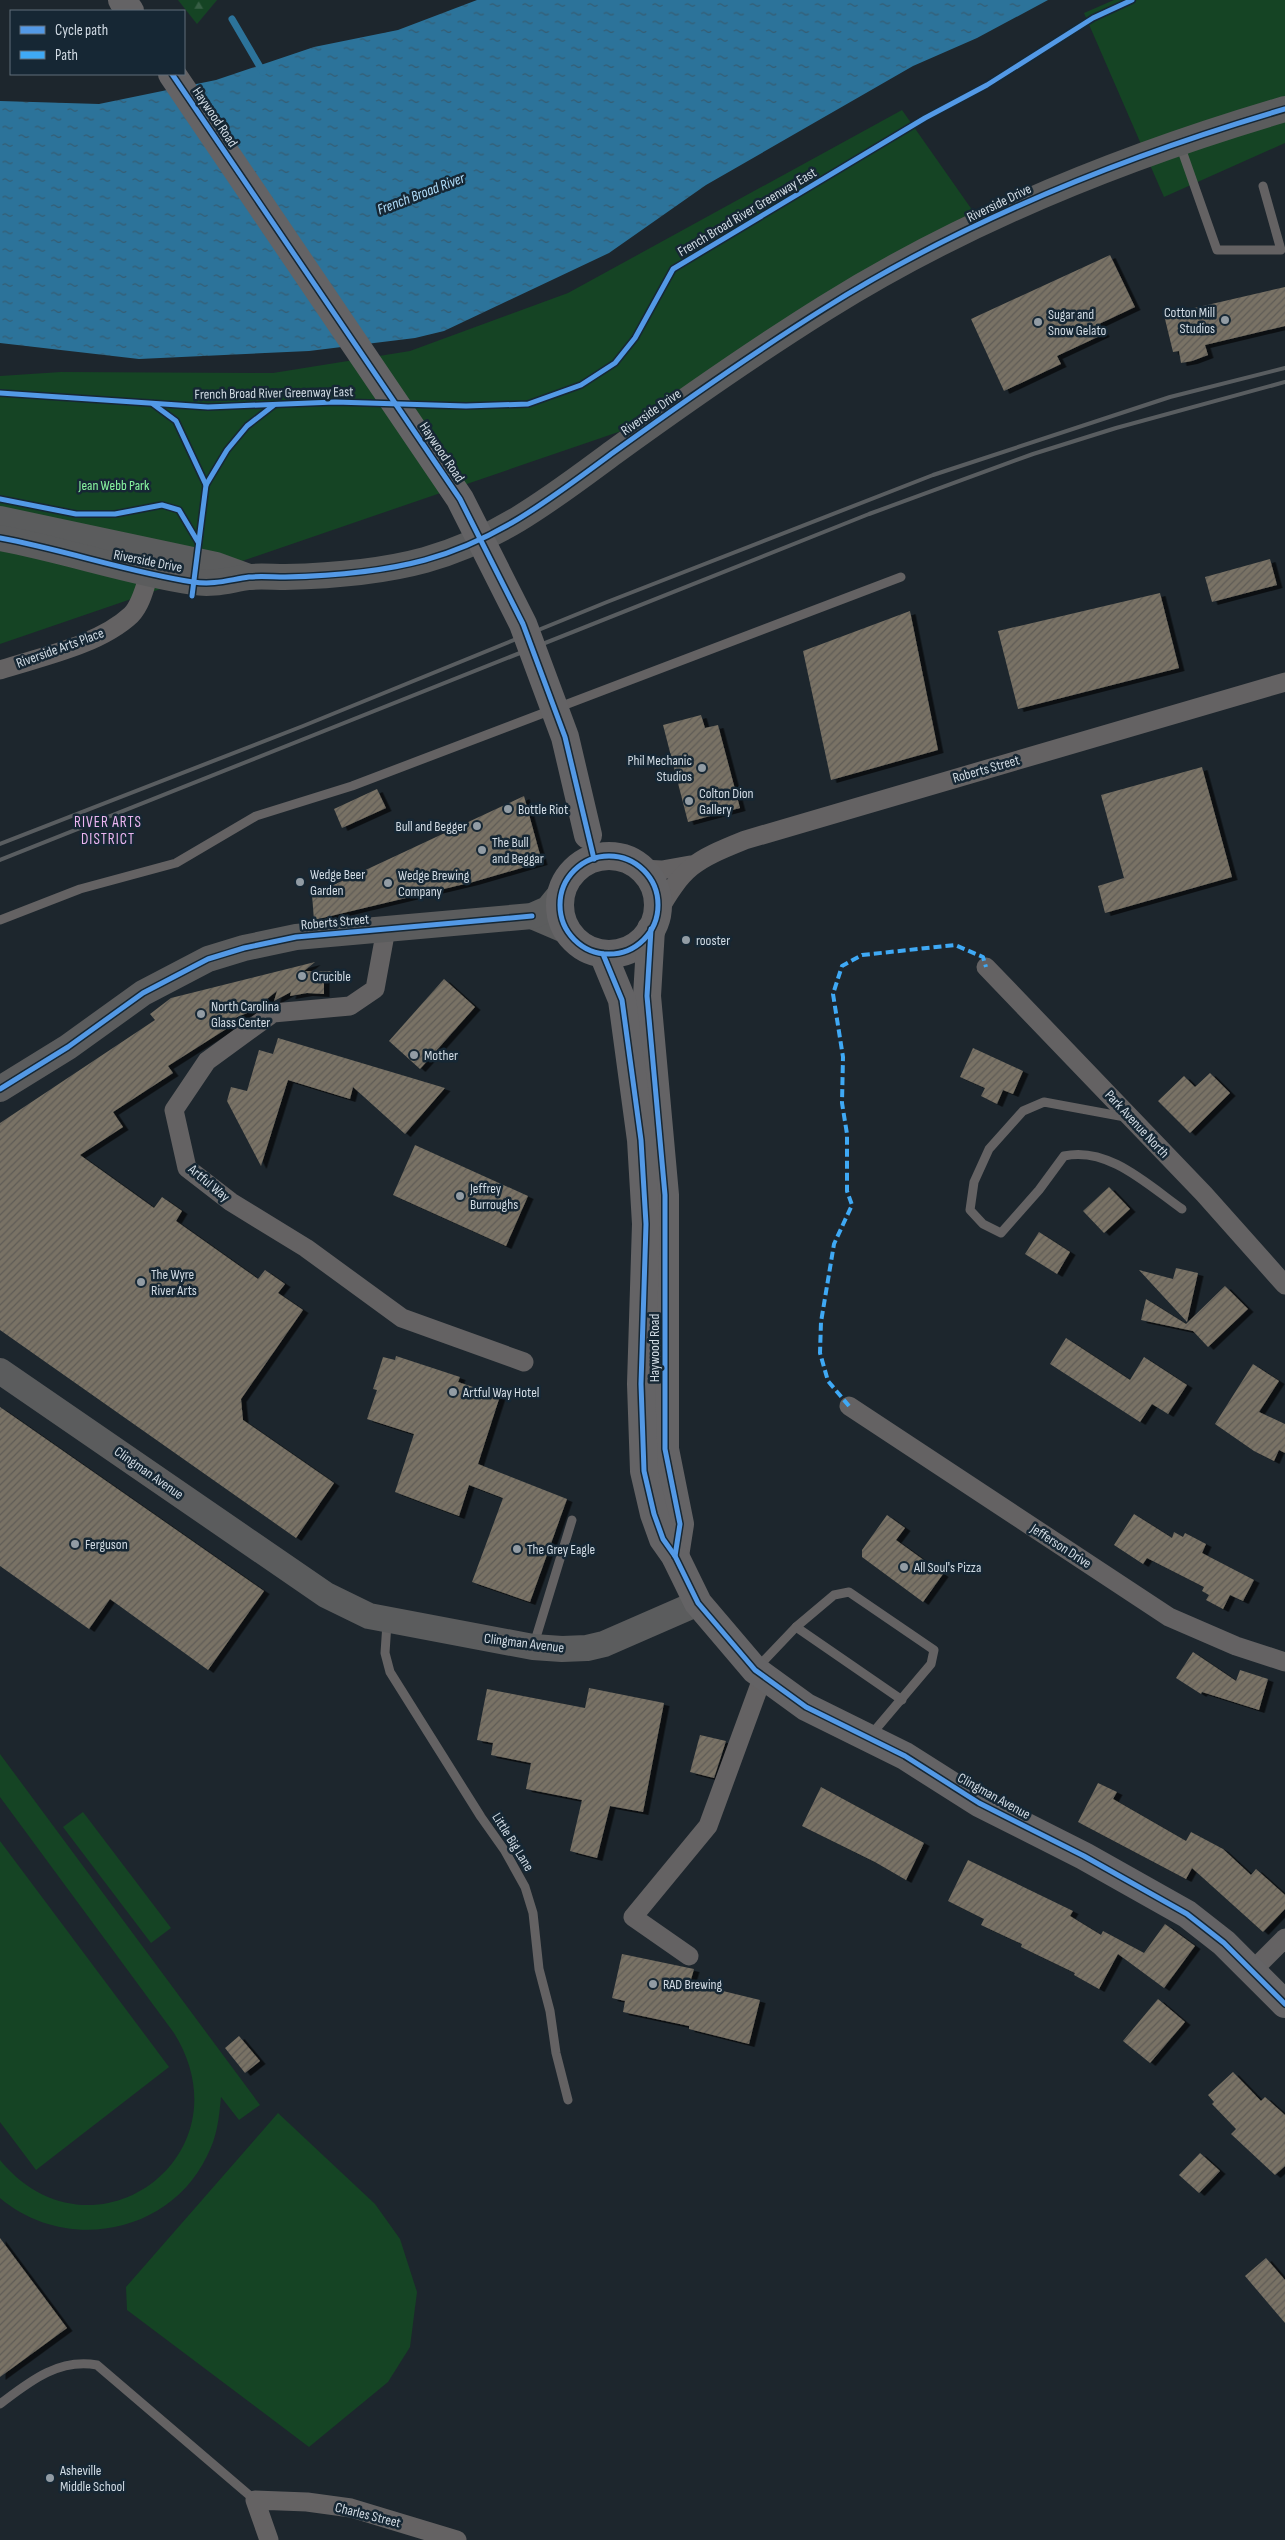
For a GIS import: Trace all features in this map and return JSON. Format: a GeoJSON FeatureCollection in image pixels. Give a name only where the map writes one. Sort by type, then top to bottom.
{"type":"FeatureCollection","features":[{"type":"Feature","properties":{"kind":"main road","name":"Haywood Road"},"geometry":{"type":"LineString","coordinates":[[173,75],[454,491],[480,535],[523,624],[565,737],[591,847]]}},
{"type":"Feature","properties":{"kind":"main road","name":"Riverside Drive"},"geometry":{"type":"LineString","coordinates":[[0,538],[149,574],[216,584],[250,577],[325,574],[422,561],[466,547],[501,531],[564,491],[731,370],[826,307],[879,276],[1036,197],[1121,162],[1285,109]]}},
{"type":"Feature","properties":{"kind":"main road","name":"Riverside Drive"},"geometry":{"type":"LineString","coordinates":[[0,519],[216,565],[250,577]]}},
{"type":"Feature","properties":{"kind":"main road"},"geometry":{"type":"LineString","coordinates":[[591,847],[619,857],[641,868],[655,890],[654,922],[642,940],[631,949],[603,954],[589,950],[576,942],[567,931],[560,912],[561,893],[591,847]]}},
{"type":"Feature","properties":{"kind":"main road","name":"Roberts Street"},"geometry":{"type":"LineString","coordinates":[[0,1089],[68,1047],[143,993],[208,960],[244,948],[296,937],[532,916],[548,909],[561,893]]}},
{"type":"Feature","properties":{"kind":"main road","name":"Roberts Street"},"geometry":{"type":"LineString","coordinates":[[532,916],[567,931]]}},
{"type":"Feature","properties":{"kind":"main road","name":"Haywood Road"},"geometry":{"type":"LineString","coordinates":[[654,922],[647,996],[665,1194],[656,1224],[641,1384],[644,1471],[663,1539],[675,1556],[698,1603]]}},
{"type":"Feature","properties":{"kind":"main road","name":"Haywood Road"},"geometry":{"type":"LineString","coordinates":[[603,954],[622,1000],[641,1140],[656,1224]]}},
{"type":"Feature","properties":{"kind":"main road","name":"Clingman Avenue"},"geometry":{"type":"LineString","coordinates":[[0,1371],[326,1595],[349,1608],[388,1620],[533,1647],[562,1650],[587,1648],[604,1644],[698,1603],[759,1673],[806,1707],[905,1756],[979,1803],[1084,1856],[1188,1914],[1224,1943],[1285,2004]]}},
{"type":"Feature","properties":{"kind":"street","name":"Riverside Arts Place"},"geometry":{"type":"LineString","coordinates":[[0,670],[87,641],[113,628],[132,614],[143,595],[149,574]]}},
{"type":"Feature","properties":{"kind":"street","name":"Roberts Street"},"geometry":{"type":"LineString","coordinates":[[654,922],[670,890],[690,866],[708,854],[744,840],[1285,682]]}},
{"type":"Feature","properties":{"kind":"street","name":"Roberts Street"},"geometry":{"type":"LineString","coordinates":[[641,868],[662,870],[690,866]]}},
{"type":"Feature","properties":{"kind":"street","name":"Artful Way"},"geometry":{"type":"LineString","coordinates":[[386,929],[375,989],[350,1006],[273,1013],[207,1061],[174,1110],[187,1168],[231,1202],[306,1248],[402,1318],[524,1362]]}},
{"type":"Feature","properties":{"kind":"street","name":"Park Avenue North"},"geometry":{"type":"LineString","coordinates":[[986,967],[1132,1118],[1285,1285]]}},
{"type":"Feature","properties":{"kind":"street","name":"Jefferson Drive"},"geometry":{"type":"LineString","coordinates":[[848,1406],[1169,1617],[1236,1646],[1285,1662]]}},
{"type":"Feature","properties":{"kind":"street"},"geometry":{"type":"LineString","coordinates":[[689,1956],[633,1917],[708,1826],[759,1673]]}},
{"type":"Feature","properties":{"kind":"street"},"geometry":{"type":"LineString","coordinates":[[1253,1970],[1285,1938]]}},
{"type":"Feature","properties":{"kind":"street"},"geometry":{"type":"LineString","coordinates":[[255,2500],[269,2540]]}},
{"type":"Feature","properties":{"kind":"street","name":"Charles Street"},"geometry":{"type":"LineString","coordinates":[[255,2500],[307,2502],[351,2508],[458,2540]]}},
{"type":"Feature","properties":{"kind":"lane"},"geometry":{"type":"LineString","coordinates":[[1179,142],[1217,250],[1281,250],[1263,186]]}},
{"type":"Feature","properties":{"kind":"lane"},"geometry":{"type":"LineString","coordinates":[[0,920],[80,889],[176,863],[256,816],[352,786],[901,577]]}},
{"type":"Feature","properties":{"kind":"lane"},"geometry":{"type":"LineString","coordinates":[[1132,1118],[1044,1102],[1023,1111],[989,1149],[974,1182],[970,1210],[984,1224],[1001,1233],[1040,1190],[1064,1156],[1075,1153],[1088,1153],[1124,1168],[1182,1209]]}},
{"type":"Feature","properties":{"kind":"lane"},"geometry":{"type":"LineString","coordinates":[[533,1647],[572,1520]]}},
{"type":"Feature","properties":{"kind":"lane"},"geometry":{"type":"LineString","coordinates":[[759,1673],[796,1628],[834,1595],[849,1592],[934,1650],[931,1664],[868,1738]]}},
{"type":"Feature","properties":{"kind":"lane","name":"Little Big Lane"},"geometry":{"type":"LineString","coordinates":[[388,1620],[385,1644],[390,1672],[481,1817],[509,1856],[525,1888],[533,1913],[538,1969],[550,2011],[556,2053],[568,2100]]}},
{"type":"Feature","properties":{"kind":"lane"},"geometry":{"type":"LineString","coordinates":[[796,1628],[902,1700]]}},
{"type":"Feature","properties":{"kind":"lane"},"geometry":{"type":"LineString","coordinates":[[0,2404],[34,2379],[67,2364],[82,2362],[96,2365],[255,2500]]}},
{"type":"Feature","properties":{"kind":"green space"},"geometry":{"type":"Polygon","coordinates":[[[178,0],[217,0],[197,24],[178,0]]]}},
{"type":"Feature","properties":{"kind":"green space"},"geometry":{"type":"Polygon","coordinates":[[[1114,0],[1285,0],[1285,143],[1164,197],[1084,13],[1114,0]]]}},
{"type":"Feature","properties":{"kind":"green space","name":"Jean Webb Park"},"geometry":{"type":"Polygon","coordinates":[[[902,110],[982,224],[636,426],[0,644],[0,376],[61,372],[273,373],[410,351],[568,293],[902,110]]]}},
{"type":"Feature","properties":{"kind":"green space"},"geometry":{"type":"Polygon","coordinates":[[[0,1754],[260,2105],[239,2120],[221,2097],[213,2142],[207,2156],[190,2183],[168,2204],[142,2219],[114,2227],[84,2230],[54,2226],[26,2215],[0,2198],[0,2160],[37,2191],[76,2204],[115,2201],[150,2185],[177,2157],[192,2121],[192,2079],[174,2033],[0,1797],[0,1754]]]}},
{"type":"Feature","properties":{"kind":"green space"},"geometry":{"type":"Polygon","coordinates":[[[83,1812],[171,1928],[151,1943],[63,1827],[83,1812]]]}},
{"type":"Feature","properties":{"kind":"green space"},"geometry":{"type":"Polygon","coordinates":[[[0,1841],[169,2067],[36,2170],[0,2122],[0,1841]]]}},
{"type":"Feature","properties":{"kind":"green space"},"geometry":{"type":"Polygon","coordinates":[[[278,2113],[375,2204],[400,2239],[417,2292],[410,2347],[388,2382],[309,2447],[127,2310],[126,2287],[278,2113]]]}},
{"type":"Feature","properties":{"kind":"water","name":"French Broad River"},"geometry":{"type":"Polygon","coordinates":[[[477,0],[1048,0],[977,38],[913,66],[706,185],[609,253],[444,331],[415,338],[309,351],[139,359],[0,343],[0,101],[99,104],[216,80],[314,47],[398,30],[477,0]]]}},
{"type":"Feature","properties":{"kind":"building","name":"Sugar and Snow Gelato"},"geometry":{"type":"Polygon","coordinates":[[[1110,255],[1135,307],[1099,324],[1104,334],[1057,356],[1061,364],[1004,391],[971,319],[1110,255]]]}},
{"type":"Feature","properties":{"kind":"building","name":"Cotton Mill Studios"},"geometry":{"type":"Polygon","coordinates":[[[1285,287],[1285,326],[1205,345],[1208,355],[1192,361],[1181,363],[1179,351],[1173,352],[1164,315],[1285,287]]]}},
{"type":"Feature","properties":{"kind":"building"},"geometry":{"type":"Polygon","coordinates":[[[1270,559],[1277,585],[1212,602],[1205,577],[1270,559]]]}},
{"type":"Feature","properties":{"kind":"building"},"geometry":{"type":"Polygon","coordinates":[[[1160,593],[1179,668],[1018,709],[998,631],[1160,593]]]}},
{"type":"Feature","properties":{"kind":"building"},"geometry":{"type":"Polygon","coordinates":[[[910,611],[938,750],[831,780],[803,651],[910,611]]]}},
{"type":"Feature","properties":{"kind":"building","name":"Phil Mechanic Studios"},"geometry":{"type":"Polygon","coordinates":[[[701,715],[705,728],[718,725],[740,808],[688,822],[663,725],[701,715]]]}},
{"type":"Feature","properties":{"kind":"building"},"geometry":{"type":"Polygon","coordinates":[[[1202,767],[1232,877],[1105,913],[1098,886],[1124,878],[1101,795],[1202,767]]]}},
{"type":"Feature","properties":{"kind":"building"},"geometry":{"type":"Polygon","coordinates":[[[377,789],[386,808],[342,828],[334,809],[377,789]]]}},
{"type":"Feature","properties":{"kind":"building"},"geometry":{"type":"Polygon","coordinates":[[[524,796],[542,862],[473,882],[314,920],[312,895],[524,796]]]}},
{"type":"Feature","properties":{"kind":"building","name":"The Wyre River Arts"},"geometry":{"type":"Polygon","coordinates":[[[315,962],[304,971],[332,971],[324,975],[324,994],[307,993],[290,996],[291,992],[274,1001],[277,991],[252,1011],[225,1022],[234,1024],[168,1066],[173,1073],[113,1112],[123,1127],[80,1155],[154,1208],[162,1197],[182,1211],[176,1221],[258,1279],[265,1270],[285,1284],[278,1293],[303,1310],[241,1399],[243,1420],[334,1483],[296,1538],[0,1330],[0,1123],[155,1020],[150,1014],[171,998],[315,962]]]}},
{"type":"Feature","properties":{"kind":"building"},"geometry":{"type":"Polygon","coordinates":[[[444,979],[475,1007],[420,1069],[389,1041],[444,979]]]}},
{"type":"Feature","properties":{"kind":"building"},"geometry":{"type":"Polygon","coordinates":[[[278,1038],[445,1088],[405,1134],[353,1087],[350,1099],[288,1080],[261,1166],[227,1101],[231,1087],[247,1091],[259,1050],[273,1054],[278,1038]]]}},
{"type":"Feature","properties":{"kind":"building"},"geometry":{"type":"Polygon","coordinates":[[[973,1048],[1023,1071],[1013,1094],[1003,1090],[997,1104],[981,1096],[985,1088],[960,1077],[973,1048]]]}},
{"type":"Feature","properties":{"kind":"building"},"geometry":{"type":"Polygon","coordinates":[[[1210,1073],[1230,1093],[1190,1133],[1158,1101],[1184,1076],[1195,1087],[1210,1073]]]}},
{"type":"Feature","properties":{"kind":"building","name":"Jeffrey Burroughs"},"geometry":{"type":"Polygon","coordinates":[[[415,1145],[528,1196],[506,1246],[393,1195],[415,1145]]]}},
{"type":"Feature","properties":{"kind":"building"},"geometry":{"type":"Polygon","coordinates":[[[1109,1187],[1130,1209],[1104,1233],[1083,1211],[1109,1187]]]}},
{"type":"Feature","properties":{"kind":"building"},"geometry":{"type":"Polygon","coordinates":[[[1039,1232],[1070,1252],[1057,1274],[1025,1254],[1039,1232]]]}},
{"type":"Feature","properties":{"kind":"building"},"geometry":{"type":"Polygon","coordinates":[[[1176,1268],[1198,1273],[1187,1322],[1139,1270],[1173,1279],[1176,1268]]]}},
{"type":"Feature","properties":{"kind":"building"},"geometry":{"type":"Polygon","coordinates":[[[1225,1286],[1248,1309],[1208,1347],[1193,1331],[1141,1320],[1146,1299],[1186,1324],[1225,1286]]]}},
{"type":"Feature","properties":{"kind":"building"},"geometry":{"type":"Polygon","coordinates":[[[1066,1338],[1130,1380],[1144,1357],[1187,1385],[1168,1414],[1152,1404],[1140,1422],[1050,1364],[1066,1338]]]}},
{"type":"Feature","properties":{"kind":"building"},"geometry":{"type":"Polygon","coordinates":[[[396,1356],[460,1377],[458,1382],[500,1396],[478,1464],[567,1499],[530,1602],[472,1582],[503,1498],[469,1485],[459,1516],[395,1492],[414,1434],[367,1419],[377,1390],[373,1389],[383,1357],[395,1360],[396,1356]]]}},
{"type":"Feature","properties":{"kind":"building"},"geometry":{"type":"Polygon","coordinates":[[[1253,1364],[1279,1381],[1259,1412],[1285,1424],[1285,1453],[1279,1450],[1274,1461],[1254,1451],[1215,1424],[1253,1364]]]}},
{"type":"Feature","properties":{"kind":"building","name":"Ferguson"},"geometry":{"type":"Polygon","coordinates":[[[0,1407],[264,1591],[208,1670],[110,1599],[89,1629],[0,1566],[0,1407]]]}},
{"type":"Feature","properties":{"kind":"building"},"geometry":{"type":"Polygon","coordinates":[[[1134,1514],[1172,1538],[1174,1532],[1183,1537],[1185,1533],[1206,1544],[1202,1553],[1254,1580],[1243,1601],[1230,1595],[1223,1609],[1206,1600],[1209,1595],[1202,1591],[1204,1587],[1147,1558],[1143,1564],[1114,1545],[1134,1514]]]}},
{"type":"Feature","properties":{"kind":"building","name":"All Soul's Pizza"},"geometry":{"type":"Polygon","coordinates":[[[887,1515],[905,1528],[896,1540],[943,1574],[923,1602],[862,1557],[862,1550],[887,1515]]]}},
{"type":"Feature","properties":{"kind":"building"},"geometry":{"type":"Polygon","coordinates":[[[1193,1652],[1236,1681],[1240,1670],[1268,1679],[1259,1710],[1202,1692],[1201,1694],[1176,1678],[1193,1652]]]}},
{"type":"Feature","properties":{"kind":"building"},"geometry":{"type":"Polygon","coordinates":[[[589,1688],[664,1703],[643,1812],[610,1806],[597,1858],[570,1851],[582,1800],[526,1789],[531,1763],[491,1755],[493,1743],[477,1740],[487,1689],[585,1708],[589,1688]]]}},
{"type":"Feature","properties":{"kind":"building"},"geometry":{"type":"Polygon","coordinates":[[[700,1735],[726,1741],[714,1778],[690,1772],[700,1735]]]}},
{"type":"Feature","properties":{"kind":"building"},"geometry":{"type":"Polygon","coordinates":[[[1098,1783],[1117,1792],[1113,1799],[1186,1841],[1191,1832],[1223,1849],[1251,1875],[1256,1869],[1285,1895],[1285,1909],[1263,1932],[1192,1868],[1186,1879],[1078,1822],[1098,1783]]]}},
{"type":"Feature","properties":{"kind":"building"},"geometry":{"type":"Polygon","coordinates":[[[821,1787],[924,1843],[906,1880],[875,1862],[802,1826],[821,1787]]]}},
{"type":"Feature","properties":{"kind":"building"},"geometry":{"type":"Polygon","coordinates":[[[968,1860],[1073,1911],[1070,1916],[1101,1935],[1103,1931],[1144,1953],[1165,1924],[1195,1946],[1164,1988],[1118,1954],[1099,1989],[1074,1975],[1075,1973],[1021,1947],[1022,1944],[981,1925],[984,1919],[948,1901],[968,1860]]]}},
{"type":"Feature","properties":{"kind":"building"},"geometry":{"type":"Polygon","coordinates":[[[622,1954],[694,1969],[690,1983],[760,2000],[749,2044],[689,2029],[689,2026],[623,2012],[625,2001],[612,1998],[622,1954]]]}},
{"type":"Feature","properties":{"kind":"building"},"geometry":{"type":"Polygon","coordinates":[[[1158,1999],[1185,2022],[1150,2063],[1123,2041],[1158,1999]]]}},
{"type":"Feature","properties":{"kind":"building"},"geometry":{"type":"Polygon","coordinates":[[[239,2036],[260,2061],[245,2073],[225,2048],[239,2036]]]}},
{"type":"Feature","properties":{"kind":"building"},"geometry":{"type":"Polygon","coordinates":[[[1233,2072],[1261,2101],[1265,2097],[1285,2115],[1285,2166],[1275,2175],[1231,2134],[1236,2129],[1212,2104],[1214,2102],[1208,2095],[1233,2072]]]}},
{"type":"Feature","properties":{"kind":"building"},"geometry":{"type":"Polygon","coordinates":[[[1200,2153],[1220,2171],[1199,2193],[1179,2175],[1200,2153]]]}},
{"type":"Feature","properties":{"kind":"building"},"geometry":{"type":"Polygon","coordinates":[[[0,2238],[67,2328],[0,2377],[0,2238]]]}},
{"type":"Feature","properties":{"kind":"building"},"geometry":{"type":"Polygon","coordinates":[[[1266,2258],[1285,2280],[1285,2323],[1245,2276],[1266,2258]]]}},
{"type":"Feature","properties":{"kind":"waterway"},"geometry":{"type":"LineString","coordinates":[[232,19],[263,72]]}},
{"type":"Feature","properties":{"kind":"railway"},"geometry":{"type":"LineString","coordinates":[[0,844],[303,726],[607,602],[933,475],[1170,397],[1285,368]]}},
{"type":"Feature","properties":{"kind":"railway"},"geometry":{"type":"LineString","coordinates":[[0,860],[869,514],[1033,454],[1116,428],[1285,382]]}},
{"type":"Feature","properties":{"kind":"marked path"},"geometry":{"type":"LineString","coordinates":[[849,1406],[828,1381],[820,1353],[821,1322],[834,1244],[852,1205],[847,1191],[847,1134],[842,1103],[843,1057],[833,994],[842,966],[862,955],[955,945],[983,957],[986,967]]}},
{"type":"Feature","properties":{"kind":"cycle path","name":"French Broad River Greenway East"},"geometry":{"type":"LineString","coordinates":[[0,393],[208,407],[335,402],[466,406],[528,404],[581,385],[615,363],[635,338],[673,269],[925,118],[987,85],[1093,18],[1132,0]]}},
{"type":"Feature","properties":{"kind":"cycle path"},"geometry":{"type":"LineString","coordinates":[[173,75],[460,499],[523,624],[565,737],[594,859]]}},
{"type":"Feature","properties":{"kind":"cycle path"},"geometry":{"type":"LineString","coordinates":[[0,538],[145,573],[201,583],[249,577],[320,576],[355,573],[408,564],[452,551],[478,541],[525,515],[771,342],[879,276],[934,246],[991,218],[1107,169],[1225,127],[1285,109]]}},
{"type":"Feature","properties":{"kind":"cycle path"},"geometry":{"type":"LineString","coordinates":[[153,404],[176,421],[206,485]]}},
{"type":"Feature","properties":{"kind":"cycle path","name":"French Broad River Greenway East"},"geometry":{"type":"LineString","coordinates":[[192,596],[206,485],[227,450],[247,426],[274,405]]}},
{"type":"Feature","properties":{"kind":"cycle path"},"geometry":{"type":"LineString","coordinates":[[0,499],[76,514],[115,514],[162,505],[179,510],[198,542]]}},
{"type":"Feature","properties":{"kind":"cycle path"},"geometry":{"type":"LineString","coordinates":[[609,856],[628,860],[643,871],[654,886],[658,905],[654,924],[643,939],[628,950],[609,954],[590,950],[575,939],[564,924],[560,905],[564,886],[575,871],[590,860],[609,856]]}},
{"type":"Feature","properties":{"kind":"cycle path"},"geometry":{"type":"LineString","coordinates":[[0,1089],[68,1047],[143,993],[208,959],[244,948],[296,937],[532,916]]}},
{"type":"Feature","properties":{"kind":"cycle path"},"geometry":{"type":"LineString","coordinates":[[651,929],[647,996],[665,1195],[665,1449],[680,1524],[675,1556]]}},
{"type":"Feature","properties":{"kind":"cycle path"},"geometry":{"type":"LineString","coordinates":[[603,954],[622,1000],[641,1140],[646,1224],[641,1384],[644,1471],[654,1514],[663,1539],[675,1556],[698,1603],[755,1670],[806,1707],[905,1756],[979,1803],[1084,1856],[1187,1914],[1224,1943],[1285,2004]]}},
{"type":"Feature","properties":{"kind":"place","name":"Cotton Mill Studios"},"geometry":{"type":"Point","coordinates":[1225,320]}},
{"type":"Feature","properties":{"kind":"place","name":"Sugar and Snow Gelato"},"geometry":{"type":"Point","coordinates":[1038,322]}},
{"type":"Feature","properties":{"kind":"place","name":"Phil Mechanic Studios"},"geometry":{"type":"Point","coordinates":[702,768]}},
{"type":"Feature","properties":{"kind":"place","name":"Colton Dion Gallery"},"geometry":{"type":"Point","coordinates":[689,801]}},
{"type":"Feature","properties":{"kind":"place","name":"Bottle Riot"},"geometry":{"type":"Point","coordinates":[508,809]}},
{"type":"Feature","properties":{"kind":"place","name":"Bull and Begger"},"geometry":{"type":"Point","coordinates":[477,826]}},
{"type":"Feature","properties":{"kind":"place","name":"The Bull and Beggar"},"geometry":{"type":"Point","coordinates":[482,850]}},
{"type":"Feature","properties":{"kind":"place","name":"Wedge Beer Garden"},"geometry":{"type":"Point","coordinates":[300,882]}},
{"type":"Feature","properties":{"kind":"place","name":"Wedge Brewing Company"},"geometry":{"type":"Point","coordinates":[388,883]}},
{"type":"Feature","properties":{"kind":"place","name":"rooster"},"geometry":{"type":"Point","coordinates":[686,940]}},
{"type":"Feature","properties":{"kind":"place","name":"Crucible"},"geometry":{"type":"Point","coordinates":[302,976]}},
{"type":"Feature","properties":{"kind":"place","name":"North Carolina Glass Center"},"geometry":{"type":"Point","coordinates":[201,1014]}},
{"type":"Feature","properties":{"kind":"place","name":"Mother"},"geometry":{"type":"Point","coordinates":[414,1055]}},
{"type":"Feature","properties":{"kind":"place","name":"Jeffrey Burroughs"},"geometry":{"type":"Point","coordinates":[460,1196]}},
{"type":"Feature","properties":{"kind":"place","name":"The Wyre River Arts"},"geometry":{"type":"Point","coordinates":[141,1282]}},
{"type":"Feature","properties":{"kind":"place","name":"Artful Way Hotel"},"geometry":{"type":"Point","coordinates":[453,1392]}},
{"type":"Feature","properties":{"kind":"place","name":"Ferguson"},"geometry":{"type":"Point","coordinates":[75,1544]}},
{"type":"Feature","properties":{"kind":"place","name":"The Grey Eagle"},"geometry":{"type":"Point","coordinates":[517,1549]}},
{"type":"Feature","properties":{"kind":"place","name":"All Soul's Pizza"},"geometry":{"type":"Point","coordinates":[904,1567]}},
{"type":"Feature","properties":{"kind":"place","name":"RAD Brewing"},"geometry":{"type":"Point","coordinates":[653,1984]}},
{"type":"Feature","properties":{"kind":"place","name":"Asheville Middle School"},"geometry":{"type":"Point","coordinates":[50,2478]}},
{"type":"Feature","properties":{"kind":"district","name":"RIVER ARTS DISTRICT"},"geometry":{"type":"Point","coordinates":[108,830]}}]}
